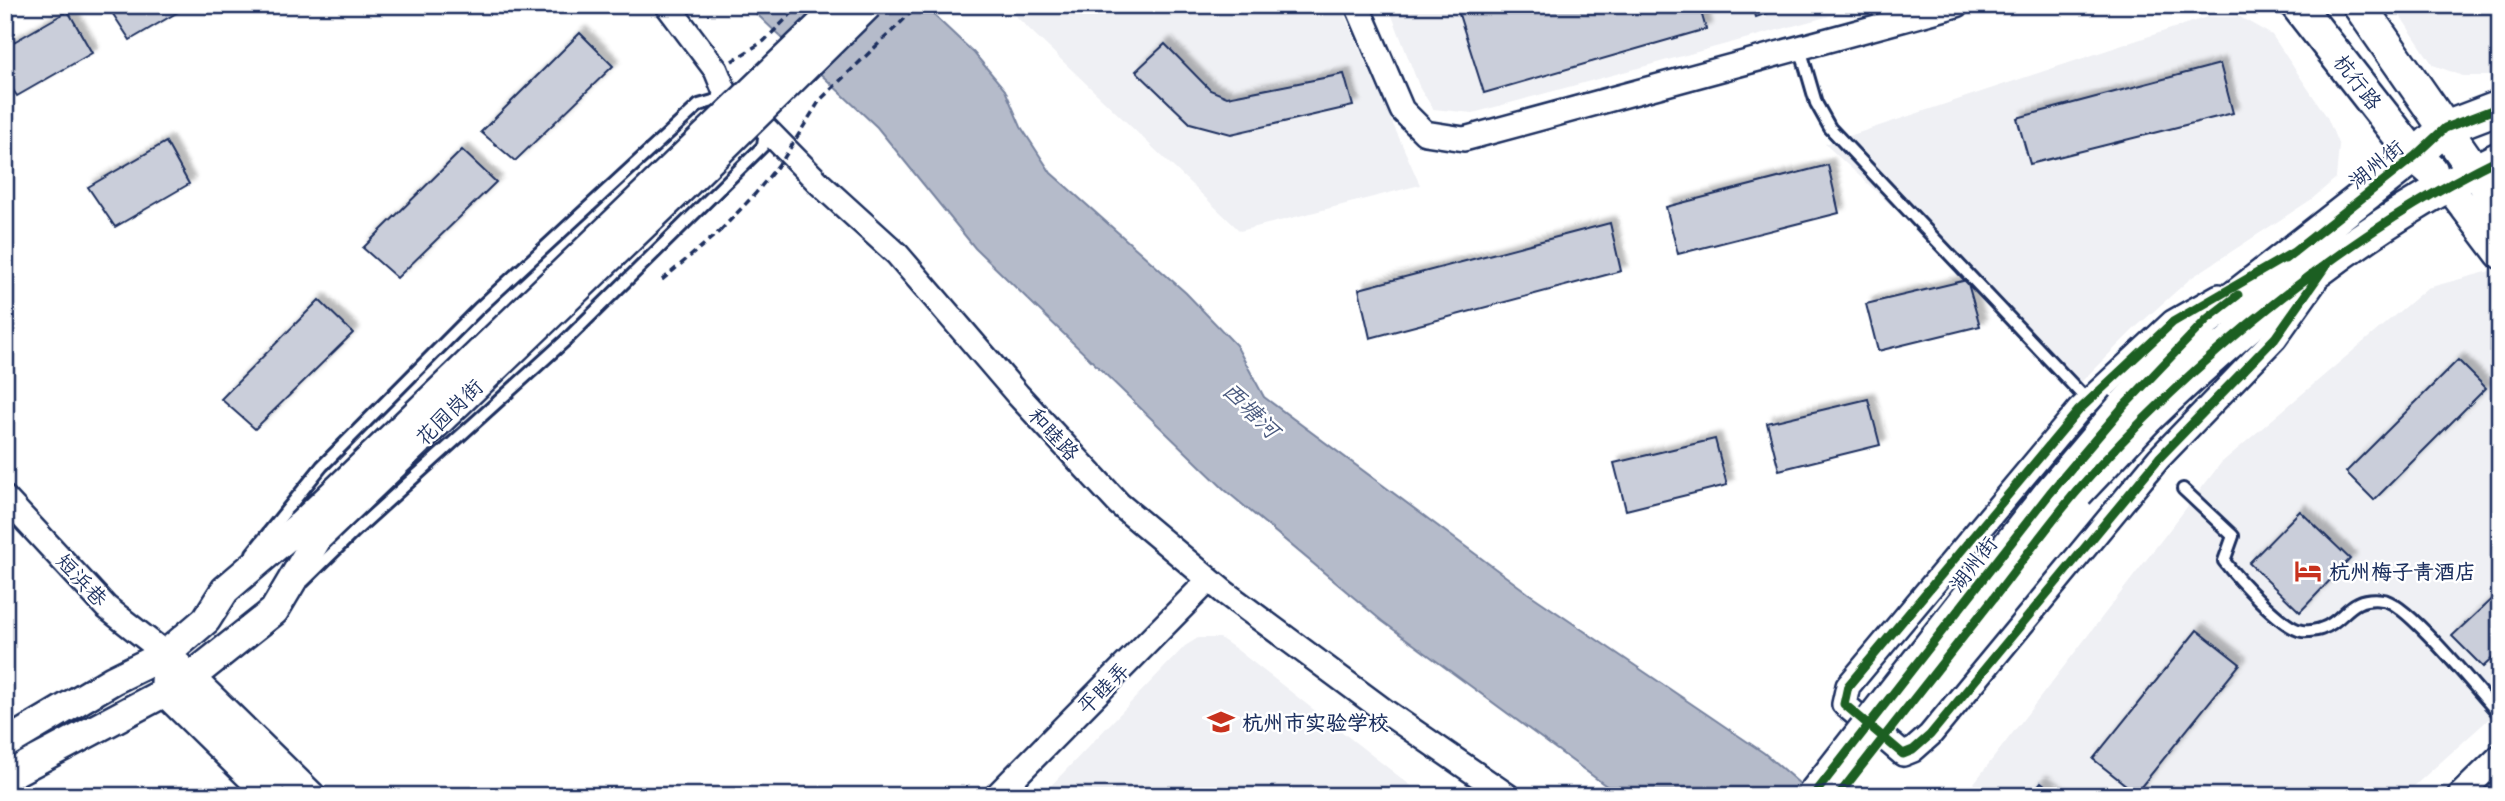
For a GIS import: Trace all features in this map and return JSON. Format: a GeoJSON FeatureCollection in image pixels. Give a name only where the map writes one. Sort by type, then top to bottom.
{"type":"FeatureCollection","features":[{"type":"Feature","properties":{"kind":"main road","name":"杭行路"},"geometry":{"type":"LineString","coordinates":[[2297,5],[2415,156],[2474,170]]}},
{"type":"Feature","properties":{"kind":"main road","name":"杭行路"},"geometry":{"type":"LineString","coordinates":[[2359,5],[2474,170]]}},
{"type":"Feature","properties":{"kind":"main road","name":"湖州街"},"geometry":{"type":"LineString","coordinates":[[1838,796],[2077,491],[2207,319],[2415,156],[2445,128],[2500,107]]}},
{"type":"Feature","properties":{"kind":"main road","name":"湖州街"},"geometry":{"type":"LineString","coordinates":[[1813,796],[2050,493],[2135,413],[2197,370],[2328,264],[2474,170]]}},
{"type":"Feature","properties":{"kind":"street","name":"和睦路"},"geometry":{"type":"LineString","coordinates":[[667,5],[716,71],[727,97],[765,128],[820,184],[897,254],[1018,395],[1119,503],[1209,580],[1386,712],[1508,796]]}},
{"type":"Feature","properties":{"kind":"street","name":"花园岗街"},"geometry":{"type":"LineString","coordinates":[[5,776],[190,678],[274,611],[310,531],[841,5]]}},
{"type":"Feature","properties":{"kind":"street","name":"花园岗街"},"geometry":{"type":"LineString","coordinates":[[5,744],[113,680],[166,654],[206,620],[225,590],[310,531],[684,187],[868,5]]}},
{"type":"Feature","properties":{"kind":"street"},"geometry":{"type":"LineString","coordinates":[[1357,5],[1402,110],[1425,133],[1464,139],[1957,5]]}},
{"type":"Feature","properties":{"kind":"street","name":"杭行路"},"geometry":{"type":"LineString","coordinates":[[2474,170],[2500,213]]}},
{"type":"Feature","properties":{"kind":"street","name":"杭行路"},"geometry":{"type":"LineString","coordinates":[[2474,170],[2500,254]]}},
{"type":"Feature","properties":{"kind":"street"},"geometry":{"type":"LineString","coordinates":[[2294,252],[2174,322],[2079,410],[1848,686],[1844,704],[1903,754],[1913,750],[1930,735],[2159,458],[2275,338],[2328,264]]}},
{"type":"Feature","properties":{"kind":"street","name":"短浜巷"},"geometry":{"type":"LineString","coordinates":[[5,498],[106,607],[166,654],[311,796]]}},
{"type":"Feature","properties":{"kind":"street","name":"平睦弄"},"geometry":{"type":"LineString","coordinates":[[996,796],[1209,580]]}},
{"type":"Feature","properties":{"kind":"street"},"geometry":{"type":"LineString","coordinates":[[166,654],[165,692],[271,796]]}},
{"type":"Feature","properties":{"kind":"street"},"geometry":{"type":"LineString","coordinates":[[2459,796],[2500,756]]}},
{"type":"Feature","properties":{"kind":"lane"},"geometry":{"type":"LineString","coordinates":[[1800,48],[1816,103],[1830,128],[2088,401]]}},
{"type":"Feature","properties":{"kind":"lane"},"geometry":{"type":"LineString","coordinates":[[225,590],[267,531],[322,466],[478,309],[699,105],[727,97]]}},
{"type":"Feature","properties":{"kind":"lane"},"geometry":{"type":"LineString","coordinates":[[274,611],[355,531],[567,339],[763,146],[765,128]]}},
{"type":"Feature","properties":{"kind":"lane"},"geometry":{"type":"LineString","coordinates":[[2183,489],[2233,536],[2224,561],[2242,585],[2292,626],[2302,631],[2325,628],[2356,602],[2385,599],[2408,613],[2500,715]]}},
{"type":"Feature","properties":{"kind":"path"},"geometry":{"type":"LineString","coordinates":[[716,71],[764,41],[800,5]]}},
{"type":"Feature","properties":{"kind":"path"},"geometry":{"type":"LineString","coordinates":[[662,280],[720,231],[755,194],[784,158],[820,100],[919,5]]}},
{"type":"Feature","properties":{"kind":"shaded area"},"geometry":{"type":"Polygon","coordinates":[[[1004,5],[1340,5],[1420,185],[1240,231],[1004,5]]]}},
{"type":"Feature","properties":{"kind":"shaded area"},"geometry":{"type":"Polygon","coordinates":[[[1388,5],[1870,5],[1473,113],[1433,109],[1419,86],[1388,5]]]}},
{"type":"Feature","properties":{"kind":"shaded area"},"geometry":{"type":"Polygon","coordinates":[[[2393,5],[2500,5],[2500,71],[2488,76],[2463,76],[2433,65],[2393,5]]]}},
{"type":"Feature","properties":{"kind":"shaded area"},"geometry":{"type":"Polygon","coordinates":[[[2207,17],[2240,17],[2272,35],[2327,117],[2339,146],[2336,178],[2312,199],[2191,278],[2135,328],[2081,382],[1825,144],[2207,17]]]}},
{"type":"Feature","properties":{"kind":"shaded area"},"geometry":{"type":"Polygon","coordinates":[[[2490,271],[2500,283],[2500,709],[2403,796],[1964,796],[2221,463],[2427,288],[2490,271]]]}},
{"type":"Feature","properties":{"kind":"shaded area","name":"杭州市实验学校"},"geometry":{"type":"Polygon","coordinates":[[[1198,638],[1220,638],[1236,649],[1424,796],[1041,796],[1185,646],[1198,638]]]}},
{"type":"Feature","properties":{"kind":"water","name":"西塘河"},"geometry":{"type":"Polygon","coordinates":[[[747,5],[923,5],[974,53],[1005,90],[1021,127],[1051,173],[1186,293],[1236,345],[1264,397],[1528,593],[1764,753],[1814,796],[1620,796],[1382,621],[1225,490],[975,248],[877,127],[747,5]]]}},
{"type":"Feature","properties":{"kind":"building"},"geometry":{"type":"Polygon","coordinates":[[[107,5],[190,5],[130,40],[107,5]]]}},
{"type":"Feature","properties":{"kind":"building"},"geometry":{"type":"Polygon","coordinates":[[[1456,5],[1699,5],[1706,29],[1484,93],[1456,5]]]}},
{"type":"Feature","properties":{"kind":"building"},"geometry":{"type":"Polygon","coordinates":[[[1752,5],[1791,5],[1756,17],[1752,5]]]}},
{"type":"Feature","properties":{"kind":"building"},"geometry":{"type":"Polygon","coordinates":[[[68,11],[92,53],[17,96],[5,78],[5,47],[68,11]]]}},
{"type":"Feature","properties":{"kind":"building"},"geometry":{"type":"Polygon","coordinates":[[[580,33],[613,66],[515,161],[481,132],[580,33]]]}},
{"type":"Feature","properties":{"kind":"building"},"geometry":{"type":"Polygon","coordinates":[[[1165,44],[1210,90],[1227,97],[1344,74],[1353,106],[1231,134],[1190,123],[1136,71],[1165,44]]]}},
{"type":"Feature","properties":{"kind":"building"},"geometry":{"type":"Polygon","coordinates":[[[2220,64],[2233,113],[2030,164],[2017,118],[2220,64]]]}},
{"type":"Feature","properties":{"kind":"building"},"geometry":{"type":"Polygon","coordinates":[[[166,142],[189,184],[115,227],[88,187],[166,142]]]}},
{"type":"Feature","properties":{"kind":"building"},"geometry":{"type":"Polygon","coordinates":[[[462,150],[496,182],[397,278],[363,248],[462,150]]]}},
{"type":"Feature","properties":{"kind":"building"},"geometry":{"type":"Polygon","coordinates":[[[1828,165],[1839,213],[1678,254],[1666,207],[1828,165]]]}},
{"type":"Feature","properties":{"kind":"building"},"geometry":{"type":"Polygon","coordinates":[[[1610,223],[1621,271],[1370,338],[1359,289],[1610,223]]]}},
{"type":"Feature","properties":{"kind":"building"},"geometry":{"type":"Polygon","coordinates":[[[1967,280],[1980,326],[1878,351],[1866,304],[1967,280]]]}},
{"type":"Feature","properties":{"kind":"building"},"geometry":{"type":"Polygon","coordinates":[[[319,300],[353,333],[255,429],[221,399],[319,300]]]}},
{"type":"Feature","properties":{"kind":"building"},"geometry":{"type":"Polygon","coordinates":[[[2458,360],[2486,388],[2374,500],[2346,472],[2458,360]]]}},
{"type":"Feature","properties":{"kind":"building"},"geometry":{"type":"Polygon","coordinates":[[[1868,399],[1880,445],[1779,470],[1767,423],[1868,399]]]}},
{"type":"Feature","properties":{"kind":"building"},"geometry":{"type":"Polygon","coordinates":[[[1715,439],[1727,485],[1626,510],[1614,463],[1715,439]]]}},
{"type":"Feature","properties":{"kind":"building"},"geometry":{"type":"Polygon","coordinates":[[[2300,511],[2350,559],[2300,612],[2249,563],[2300,511]]]}},
{"type":"Feature","properties":{"kind":"building"},"geometry":{"type":"Polygon","coordinates":[[[2500,591],[2500,651],[2483,667],[2452,636],[2500,591]]]}},
{"type":"Feature","properties":{"kind":"building"},"geometry":{"type":"Polygon","coordinates":[[[2197,630],[2240,664],[2136,793],[2093,759],[2197,630]]]}},
{"type":"Feature","properties":{"kind":"building"},"geometry":{"type":"Polygon","coordinates":[[[2041,782],[2059,796],[2030,796],[2041,782]]]}},
{"type":"Feature","properties":{"kind":"cycle path"},"geometry":{"type":"LineString","coordinates":[[2285,259],[2415,156],[2445,128],[2500,107]]}},
{"type":"Feature","properties":{"kind":"cycle path"},"geometry":{"type":"LineString","coordinates":[[1838,796],[2066,504],[2169,395],[2273,304],[2329,262],[2385,223],[2500,158]]}},
{"type":"Feature","properties":{"kind":"cycle path"},"geometry":{"type":"LineString","coordinates":[[2294,252],[2173,322],[2079,410],[1848,686],[1844,704],[1903,754],[1913,750],[1930,735],[2159,458],[2275,338],[2327,264]]}},
{"type":"Feature","properties":{"kind":"cycle path"},"geometry":{"type":"LineString","coordinates":[[1813,796],[2050,493],[2123,407],[2207,319],[2238,295]]}},
{"type":"Feature","properties":{"kind":"place","name":"杭州梅子青酒店"},"geometry":{"type":"Point","coordinates":[2308,571]}},
{"type":"Feature","properties":{"kind":"place","name":"杭州市实验学校"},"geometry":{"type":"Point","coordinates":[1221,722]}}]}
